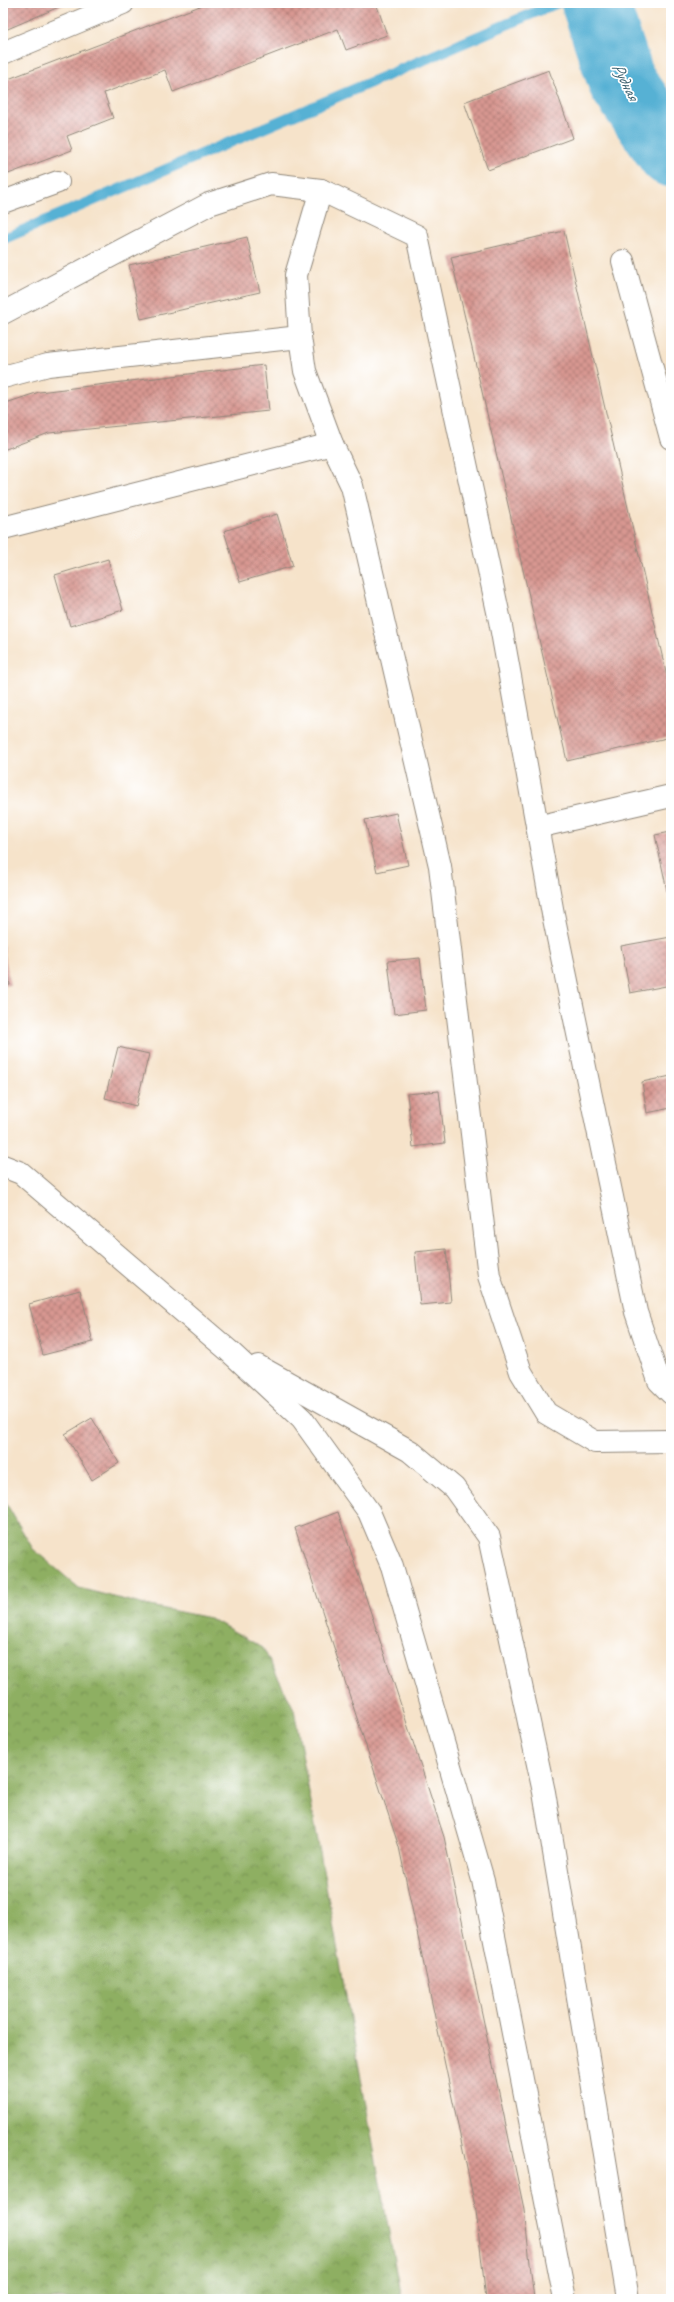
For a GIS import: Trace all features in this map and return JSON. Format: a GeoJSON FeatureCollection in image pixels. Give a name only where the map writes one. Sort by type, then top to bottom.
{"type":"FeatureCollection","features":[{"type":"Feature","properties":{"kind":"lane"},"geometry":{"type":"LineString","coordinates":[[3,53],[123,3]]}},
{"type":"Feature","properties":{"kind":"lane"},"geometry":{"type":"LineString","coordinates":[[3,202],[58,182]]}},
{"type":"Feature","properties":{"kind":"lane"},"geometry":{"type":"LineString","coordinates":[[3,313],[209,204],[271,184],[321,190],[417,236],[500,621],[552,914],[636,1312],[659,1381],[671,1393]]}},
{"type":"Feature","properties":{"kind":"lane"},"geometry":{"type":"LineString","coordinates":[[321,190],[296,276],[300,337],[305,371],[332,444],[352,486],[440,866],[489,1276],[521,1372],[546,1413],[595,1442],[671,1441]]}},
{"type":"Feature","properties":{"kind":"lane"},"geometry":{"type":"LineString","coordinates":[[623,261],[671,438]]}},
{"type":"Feature","properties":{"kind":"lane"},"geometry":{"type":"LineString","coordinates":[[3,377],[48,365],[300,337]]}},
{"type":"Feature","properties":{"kind":"lane"},"geometry":{"type":"LineString","coordinates":[[3,528],[332,444]]}},
{"type":"Feature","properties":{"kind":"lane"},"geometry":{"type":"LineString","coordinates":[[537,827],[577,819],[671,796]]}},
{"type":"Feature","properties":{"kind":"lane"},"geometry":{"type":"LineString","coordinates":[[3,1166],[21,1173],[228,1350],[302,1419],[369,1512],[392,1566],[483,1880],[565,2299]]}},
{"type":"Feature","properties":{"kind":"lane"},"geometry":{"type":"LineString","coordinates":[[228,1350],[410,1451],[454,1488],[489,1537],[544,1792],[628,2299]]}},
{"type":"Feature","properties":{"kind":"green space"},"geometry":{"type":"Polygon","coordinates":[[[3,1498],[33,1549],[79,1588],[145,1605],[210,1618],[263,1648],[294,1709],[401,2299],[3,2299],[3,1498]]]}},
{"type":"Feature","properties":{"kind":"building"},"geometry":{"type":"Polygon","coordinates":[[[3,3],[68,3],[3,31],[3,3]]]}},
{"type":"Feature","properties":{"kind":"building"},"geometry":{"type":"Polygon","coordinates":[[[208,3],[376,3],[387,35],[346,50],[338,29],[173,92],[165,70],[104,93],[113,118],[67,136],[72,150],[3,176],[3,81],[208,3]]]}},
{"type":"Feature","properties":{"kind":"building"},"geometry":{"type":"Polygon","coordinates":[[[549,70],[573,138],[488,170],[464,102],[549,70]]]}},
{"type":"Feature","properties":{"kind":"building"},"geometry":{"type":"Polygon","coordinates":[[[564,231],[671,694],[671,737],[567,761],[451,257],[564,231]]]}},
{"type":"Feature","properties":{"kind":"building"},"geometry":{"type":"Polygon","coordinates":[[[247,237],[260,292],[141,319],[129,265],[247,237]]]}},
{"type":"Feature","properties":{"kind":"building"},"geometry":{"type":"Polygon","coordinates":[[[264,365],[269,411],[49,433],[3,450],[3,404],[39,392],[264,365]]]}},
{"type":"Feature","properties":{"kind":"building"},"geometry":{"type":"Polygon","coordinates":[[[277,514],[293,566],[240,582],[224,531],[277,514]]]}},
{"type":"Feature","properties":{"kind":"building"},"geometry":{"type":"Polygon","coordinates":[[[108,559],[123,610],[70,626],[55,575],[108,559]]]}},
{"type":"Feature","properties":{"kind":"building"},"geometry":{"type":"Polygon","coordinates":[[[396,813],[408,865],[377,872],[365,820],[396,813]]]}},
{"type":"Feature","properties":{"kind":"building"},"geometry":{"type":"Polygon","coordinates":[[[671,832],[671,895],[668,895],[655,835],[671,832]]]}},
{"type":"Feature","properties":{"kind":"building"},"geometry":{"type":"Polygon","coordinates":[[[671,937],[671,985],[630,993],[621,946],[671,937]]]}},
{"type":"Feature","properties":{"kind":"building"},"geometry":{"type":"Polygon","coordinates":[[[3,944],[10,985],[3,986],[3,944]]]}},
{"type":"Feature","properties":{"kind":"building"},"geometry":{"type":"Polygon","coordinates":[[[420,958],[426,1010],[394,1014],[388,961],[420,958]]]}},
{"type":"Feature","properties":{"kind":"building"},"geometry":{"type":"Polygon","coordinates":[[[118,1047],[149,1054],[136,1106],[105,1098],[118,1047]]]}},
{"type":"Feature","properties":{"kind":"building"},"geometry":{"type":"Polygon","coordinates":[[[671,1076],[671,1108],[647,1113],[642,1082],[671,1076]]]}},
{"type":"Feature","properties":{"kind":"building"},"geometry":{"type":"Polygon","coordinates":[[[439,1091],[445,1143],[413,1147],[407,1094],[439,1091]]]}},
{"type":"Feature","properties":{"kind":"building"},"geometry":{"type":"Polygon","coordinates":[[[446,1249],[451,1302],[420,1305],[415,1252],[446,1249]]]}},
{"type":"Feature","properties":{"kind":"building"},"geometry":{"type":"Polygon","coordinates":[[[80,1290],[93,1342],[43,1355],[29,1304],[80,1290]]]}},
{"type":"Feature","properties":{"kind":"building"},"geometry":{"type":"Polygon","coordinates":[[[92,1418],[119,1463],[92,1480],[65,1434],[92,1418]]]}},
{"type":"Feature","properties":{"kind":"building"},"geometry":{"type":"Polygon","coordinates":[[[338,1512],[444,1837],[524,2209],[534,2299],[486,2299],[476,2211],[399,1847],[295,1528],[338,1512]]]}},
{"type":"Feature","properties":{"kind":"waterway"},"geometry":{"type":"LineString","coordinates":[[3,239],[557,3]]}},
{"type":"Feature","properties":{"kind":"waterway","name":"Рудная"},"geometry":{"type":"LineString","coordinates":[[595,3],[622,82],[671,153]]}}]}
